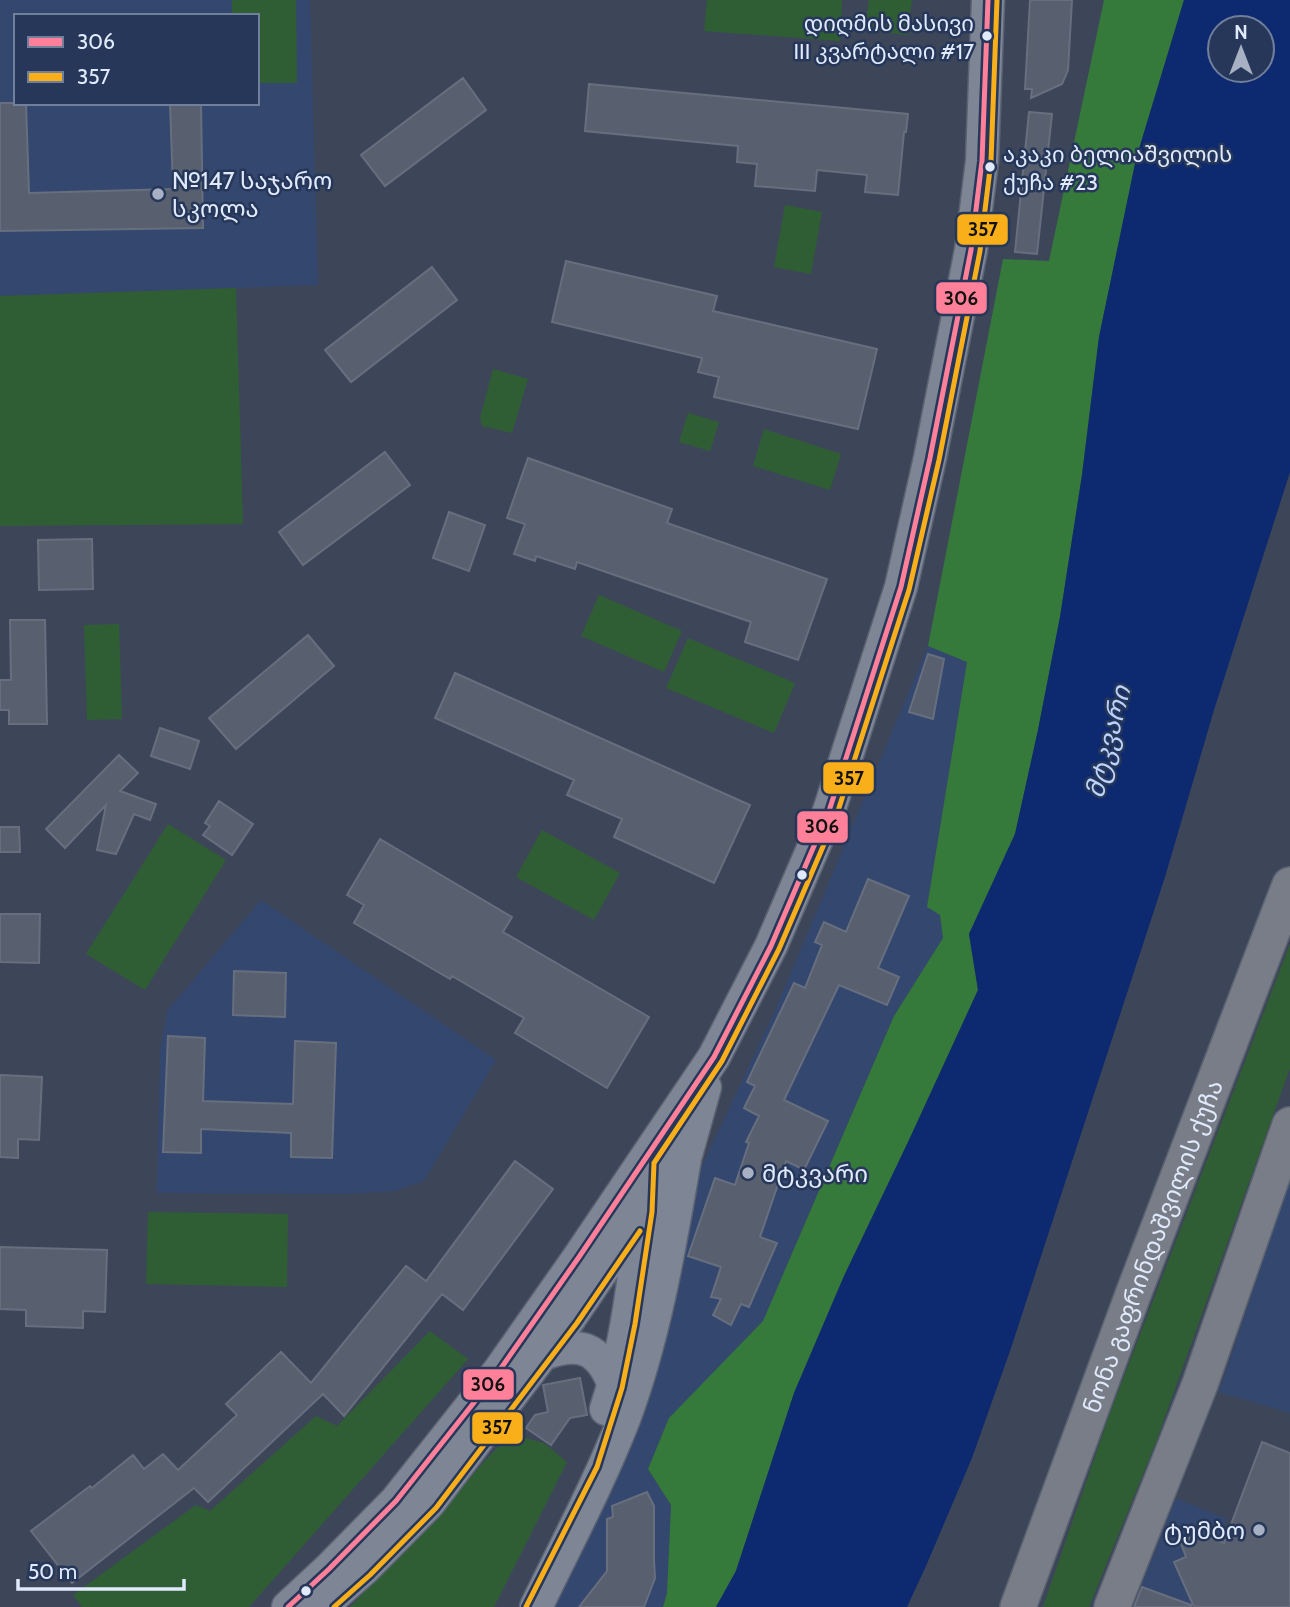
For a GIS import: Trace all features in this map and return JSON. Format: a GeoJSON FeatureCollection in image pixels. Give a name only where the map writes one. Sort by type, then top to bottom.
{"type":"FeatureCollection","features":[{"type":"Feature","properties":{"kind":"main road"},"geometry":{"type":"LineString","coordinates":[[288,1607],[396,1501],[499,1371],[714,1057],[771,946],[828,811],[901,587],[930,458],[971,250],[982,162],[988,0]]}},
{"type":"Feature","properties":{"kind":"main road","name":"ნონა გაფრინდაშვილის ქუჩა"},"geometry":{"type":"LineString","coordinates":[[1018,1607],[1139,1279],[1290,885]]}},
{"type":"Feature","properties":{"kind":"main road"},"geometry":{"type":"LineString","coordinates":[[536,1607],[624,1419],[650,1335],[671,1242],[686,1155],[714,1057]]}},
{"type":"Feature","properties":{"kind":"main road"},"geometry":{"type":"LineString","coordinates":[[1112,1607],[1200,1384],[1290,1125]]}},
{"type":"Feature","properties":{"kind":"main road"},"geometry":{"type":"LineString","coordinates":[[321,1607],[364,1569],[429,1503],[570,1318],[643,1211],[686,1155]]}},
{"type":"Feature","properties":{"kind":"main road"},"geometry":{"type":"LineString","coordinates":[[516,1607],[589,1464],[614,1385],[643,1211],[645,1160]]}},
{"type":"Feature","properties":{"kind":"main road"},"geometry":{"type":"LineString","coordinates":[[543,1354],[572,1347],[587,1350],[608,1369],[614,1385]]}},
{"type":"Feature","properties":{"kind":"shaded area","name":"№147 საჯარო სკოლა"},"geometry":{"type":"Polygon","coordinates":[[[0,0],[310,0],[318,285],[0,296],[0,0]]]}},
{"type":"Feature","properties":{"kind":"shaded area"},"geometry":{"type":"Polygon","coordinates":[[[928,646],[967,662],[927,906],[940,915],[944,938],[894,1016],[763,1321],[670,1418],[648,1469],[671,1505],[667,1593],[663,1607],[550,1607],[693,1185],[774,1013],[928,646]]]}},
{"type":"Feature","properties":{"kind":"shaded area"},"geometry":{"type":"Polygon","coordinates":[[[261,900],[496,1060],[424,1181],[394,1191],[345,1194],[157,1193],[160,1052],[167,1011],[261,900]]]}},
{"type":"Feature","properties":{"kind":"shaded area"},"geometry":{"type":"Polygon","coordinates":[[[1290,1180],[1290,1413],[1219,1392],[1290,1180]]]}},
{"type":"Feature","properties":{"kind":"shaded area"},"geometry":{"type":"Polygon","coordinates":[[[1176,1498],[1227,1519],[1194,1607],[1133,1607],[1176,1498]]]}},
{"type":"Feature","properties":{"kind":"green space"},"geometry":{"type":"Polygon","coordinates":[[[232,0],[296,0],[297,83],[259,83],[259,14],[232,14],[232,0]]]}},
{"type":"Feature","properties":{"kind":"green space"},"geometry":{"type":"Polygon","coordinates":[[[707,0],[842,0],[840,41],[704,31],[707,0]]]}},
{"type":"Feature","properties":{"kind":"green space"},"geometry":{"type":"Polygon","coordinates":[[[869,0],[912,0],[907,35],[865,30],[869,0]]]}},
{"type":"Feature","properties":{"kind":"green space"},"geometry":{"type":"Polygon","coordinates":[[[1104,0],[1184,0],[1136,159],[1099,337],[1082,475],[1060,617],[1015,834],[969,934],[978,990],[844,1276],[794,1393],[736,1571],[716,1607],[663,1607],[667,1593],[671,1505],[648,1469],[669,1418],[763,1321],[894,1016],[943,938],[940,915],[927,907],[967,662],[928,646],[1003,259],[1049,261],[1104,0]]]}},
{"type":"Feature","properties":{"kind":"green space"},"geometry":{"type":"Polygon","coordinates":[[[785,205],[822,212],[811,274],[774,267],[785,205]]]}},
{"type":"Feature","properties":{"kind":"green space"},"geometry":{"type":"Polygon","coordinates":[[[236,288],[243,524],[0,526],[0,296],[236,288]]]}},
{"type":"Feature","properties":{"kind":"green space"},"geometry":{"type":"Polygon","coordinates":[[[493,369],[528,379],[512,433],[482,426],[480,418],[493,369]]]}},
{"type":"Feature","properties":{"kind":"green space"},"geometry":{"type":"Polygon","coordinates":[[[688,413],[719,422],[710,451],[679,442],[688,413]]]}},
{"type":"Feature","properties":{"kind":"green space"},"geometry":{"type":"Polygon","coordinates":[[[764,429],[841,454],[830,490],[753,466],[764,429]]]}},
{"type":"Feature","properties":{"kind":"green space"},"geometry":{"type":"Polygon","coordinates":[[[599,595],[682,631],[664,672],[581,636],[599,595]]]}},
{"type":"Feature","properties":{"kind":"green space"},"geometry":{"type":"Polygon","coordinates":[[[119,624],[122,719],[87,720],[84,625],[119,624]]]}},
{"type":"Feature","properties":{"kind":"green space"},"geometry":{"type":"Polygon","coordinates":[[[688,638],[795,683],[774,733],[666,688],[688,638]]]}},
{"type":"Feature","properties":{"kind":"green space"},"geometry":{"type":"Polygon","coordinates":[[[168,824],[226,860],[145,990],[86,954],[168,824]]]}},
{"type":"Feature","properties":{"kind":"green space"},"geometry":{"type":"Polygon","coordinates":[[[542,830],[620,873],[594,920],[516,877],[542,830]]]}},
{"type":"Feature","properties":{"kind":"green space"},"geometry":{"type":"Polygon","coordinates":[[[1290,944],[1290,1068],[1156,1442],[1089,1607],[1043,1607],[1110,1413],[1290,944]]]}},
{"type":"Feature","properties":{"kind":"green space"},"geometry":{"type":"Polygon","coordinates":[[[148,1212],[288,1214],[287,1287],[146,1284],[148,1212]]]}},
{"type":"Feature","properties":{"kind":"green space"},"geometry":{"type":"Polygon","coordinates":[[[430,1331],[468,1359],[249,1607],[82,1607],[73,1595],[196,1505],[210,1511],[316,1416],[337,1426],[430,1331]]]}},
{"type":"Feature","properties":{"kind":"green space"},"geometry":{"type":"Polygon","coordinates":[[[510,1434],[544,1443],[567,1462],[494,1607],[350,1607],[510,1434]]]}},
{"type":"Feature","properties":{"kind":"water"},"geometry":{"type":"Polygon","coordinates":[[[1184,0],[1290,0],[1290,472],[1214,710],[1165,877],[1011,1348],[972,1458],[907,1607],[716,1607],[736,1571],[794,1393],[844,1276],[978,990],[969,934],[1015,834],[1038,730],[1060,617],[1082,475],[1099,337],[1136,159],[1184,0]]]}},
{"type":"Feature","properties":{"kind":"building"},"geometry":{"type":"Polygon","coordinates":[[[1030,0],[1072,0],[1068,70],[1062,84],[1031,98],[1032,89],[1025,89],[1030,0]]]}},
{"type":"Feature","properties":{"kind":"building"},"geometry":{"type":"Polygon","coordinates":[[[463,78],[486,110],[385,186],[361,155],[463,78]]]}},
{"type":"Feature","properties":{"kind":"building"},"geometry":{"type":"Polygon","coordinates":[[[589,84],[908,114],[898,195],[865,192],[867,175],[817,170],[815,191],[755,186],[757,164],[737,162],[738,146],[585,131],[589,84]]]}},
{"type":"Feature","properties":{"kind":"building"},"geometry":{"type":"Polygon","coordinates":[[[0,103],[26,105],[29,193],[173,189],[170,105],[201,105],[203,228],[0,231],[0,103]]]}},
{"type":"Feature","properties":{"kind":"building"},"geometry":{"type":"Polygon","coordinates":[[[1029,112],[1052,114],[1037,254],[1015,252],[1029,112]]]}},
{"type":"Feature","properties":{"kind":"building"},"geometry":{"type":"Polygon","coordinates":[[[566,261],[717,296],[713,311],[877,349],[858,429],[714,397],[719,377],[698,372],[702,358],[552,322],[566,261]]]}},
{"type":"Feature","properties":{"kind":"building"},"geometry":{"type":"Polygon","coordinates":[[[432,267],[457,300],[351,382],[325,350],[432,267]]]}},
{"type":"Feature","properties":{"kind":"building"},"geometry":{"type":"Polygon","coordinates":[[[385,452],[410,485],[303,565],[279,532],[385,452]]]}},
{"type":"Feature","properties":{"kind":"building"},"geometry":{"type":"Polygon","coordinates":[[[528,458],[672,509],[667,523],[827,579],[798,660],[745,642],[751,622],[577,562],[575,569],[536,556],[535,561],[514,554],[525,524],[507,518],[528,458]]]}},
{"type":"Feature","properties":{"kind":"building"},"geometry":{"type":"Polygon","coordinates":[[[449,512],[485,525],[469,571],[433,558],[449,512]]]}},
{"type":"Feature","properties":{"kind":"building"},"geometry":{"type":"Polygon","coordinates":[[[92,539],[93,589],[39,590],[38,540],[92,539]]]}},
{"type":"Feature","properties":{"kind":"building"},"geometry":{"type":"Polygon","coordinates":[[[10,620],[45,620],[47,724],[9,724],[9,710],[0,710],[0,680],[11,680],[10,620]]]}},
{"type":"Feature","properties":{"kind":"building"},"geometry":{"type":"Polygon","coordinates":[[[308,635],[334,666],[236,749],[209,718],[308,635]]]}},
{"type":"Feature","properties":{"kind":"building"},"geometry":{"type":"Polygon","coordinates":[[[928,654],[944,659],[933,719],[909,712],[928,654]]]}},
{"type":"Feature","properties":{"kind":"building"},"geometry":{"type":"Polygon","coordinates":[[[455,673],[750,805],[714,883],[614,837],[622,819],[567,795],[574,780],[435,718],[455,673]]]}},
{"type":"Feature","properties":{"kind":"building"},"geometry":{"type":"Polygon","coordinates":[[[160,728],[199,741],[190,769],[151,756],[160,728]]]}},
{"type":"Feature","properties":{"kind":"building"},"geometry":{"type":"Polygon","coordinates":[[[119,755],[138,773],[120,791],[156,804],[150,820],[134,814],[116,854],[97,850],[106,805],[65,848],[46,829],[119,755]]]}},
{"type":"Feature","properties":{"kind":"building"},"geometry":{"type":"Polygon","coordinates":[[[219,801],[253,824],[232,855],[203,835],[210,826],[205,823],[219,801]]]}},
{"type":"Feature","properties":{"kind":"building"},"geometry":{"type":"Polygon","coordinates":[[[0,827],[19,827],[20,852],[0,852],[0,827]]]}},
{"type":"Feature","properties":{"kind":"building"},"geometry":{"type":"Polygon","coordinates":[[[380,839],[512,917],[503,932],[649,1017],[607,1088],[515,1033],[524,1018],[354,923],[364,905],[347,895],[380,839]]]}},
{"type":"Feature","properties":{"kind":"building"},"geometry":{"type":"Polygon","coordinates":[[[868,879],[909,896],[878,968],[899,977],[887,1005],[839,985],[784,1100],[828,1121],[804,1170],[786,1161],[760,1237],[777,1243],[749,1307],[741,1304],[731,1325],[713,1315],[721,1299],[711,1297],[721,1267],[688,1256],[715,1178],[735,1185],[749,1143],[746,1142],[759,1116],[744,1108],[755,1086],[747,1082],[794,983],[805,988],[822,945],[815,942],[824,922],[846,932],[868,879]]]}},
{"type":"Feature","properties":{"kind":"building"},"geometry":{"type":"Polygon","coordinates":[[[0,914],[40,914],[39,963],[0,962],[0,914]]]}},
{"type":"Feature","properties":{"kind":"building"},"geometry":{"type":"Polygon","coordinates":[[[234,971],[286,973],[285,1017],[233,1015],[234,971]]]}},
{"type":"Feature","properties":{"kind":"building"},"geometry":{"type":"Polygon","coordinates":[[[168,1036],[205,1038],[203,1101],[293,1104],[295,1041],[336,1043],[332,1158],[291,1157],[291,1133],[201,1129],[201,1153],[163,1152],[168,1036]]]}},
{"type":"Feature","properties":{"kind":"building"},"geometry":{"type":"Polygon","coordinates":[[[0,1075],[42,1077],[39,1140],[18,1139],[18,1158],[0,1157],[0,1075]]]}},
{"type":"Feature","properties":{"kind":"building"},"geometry":{"type":"Polygon","coordinates":[[[515,1161],[553,1189],[463,1310],[442,1294],[344,1416],[323,1394],[208,1502],[194,1488],[72,1583],[31,1531],[133,1455],[144,1469],[163,1454],[178,1470],[237,1415],[226,1404],[281,1352],[311,1383],[406,1266],[426,1281],[515,1161]]]}},
{"type":"Feature","properties":{"kind":"building"},"geometry":{"type":"Polygon","coordinates":[[[0,1247],[107,1250],[105,1312],[83,1311],[83,1328],[26,1326],[26,1310],[0,1309],[0,1247]]]}},
{"type":"Feature","properties":{"kind":"building"},"geometry":{"type":"Polygon","coordinates":[[[580,1378],[587,1415],[570,1418],[551,1445],[526,1428],[535,1415],[548,1412],[543,1385],[580,1378]]]}},
{"type":"Feature","properties":{"kind":"building","name":"ტუმბო"},"geometry":{"type":"Polygon","coordinates":[[[1262,1442],[1290,1453],[1290,1607],[1194,1607],[1174,1562],[1186,1557],[1180,1541],[1200,1534],[1224,1543],[1262,1442]]]}},
{"type":"Feature","properties":{"kind":"building"},"geometry":{"type":"Polygon","coordinates":[[[647,1492],[654,1506],[655,1578],[644,1607],[579,1607],[607,1571],[607,1519],[613,1517],[612,1506],[647,1492]]]}},
{"type":"Feature","properties":{"kind":"building"},"geometry":{"type":"Polygon","coordinates":[[[1142,1587],[1191,1605],[1191,1607],[1134,1607],[1142,1587]]]}},
{"type":"Feature","properties":{"kind":"transit line","name":"306"},"geometry":{"type":"LineString","coordinates":[[288,1607],[396,1501],[499,1371],[714,1057],[771,946],[829,811],[901,587],[930,458],[971,250],[982,161],[988,0]]}},
{"type":"Feature","properties":{"kind":"transit line","name":"357"},"geometry":{"type":"LineString","coordinates":[[526,1607],[597,1467],[622,1388],[652,1212],[654,1163],[722,1061],[779,949],[837,814],[909,590],[939,460],[980,251],[991,161],[997,0]]}},
{"type":"Feature","properties":{"kind":"transit line","name":"357"},"geometry":{"type":"LineString","coordinates":[[334,1607],[370,1575],[436,1508],[577,1323],[640,1231]]}},
{"type":"Feature","properties":{"kind":"place","name":"დიღმის მასივი III კვარტალი #17"},"geometry":{"type":"Point","coordinates":[987,36]}},
{"type":"Feature","properties":{"kind":"place","name":"აკაკი ბელიაშვილის ქუჩა #23"},"geometry":{"type":"Point","coordinates":[990,167]}},
{"type":"Feature","properties":{"kind":"place","name":"№147 საჯარო სკოლა"},"geometry":{"type":"Point","coordinates":[158,194]}},
{"type":"Feature","properties":{"kind":"place","name":"მტკვარი"},"geometry":{"type":"Point","coordinates":[748,1173]}},
{"type":"Feature","properties":{"kind":"place","name":"ტუმბო"},"geometry":{"type":"Point","coordinates":[1259,1530]}}]}
